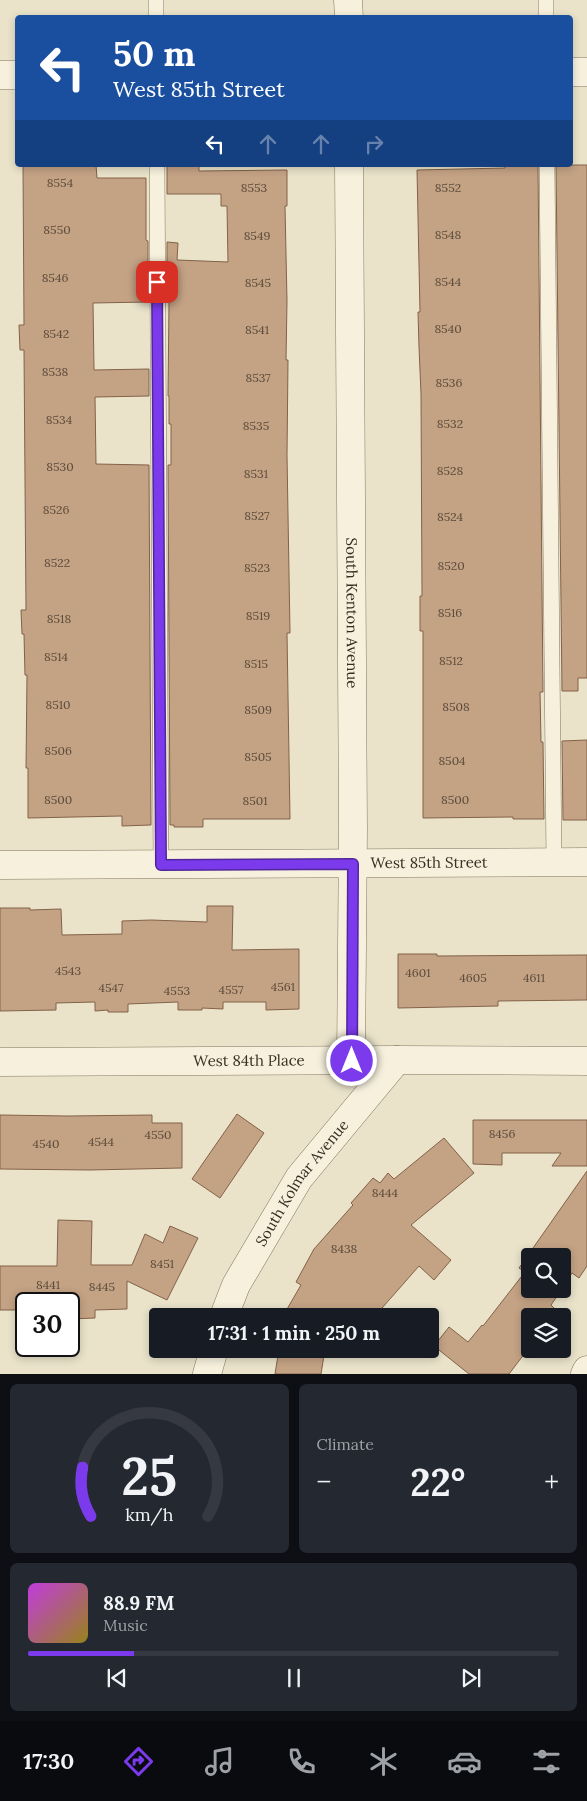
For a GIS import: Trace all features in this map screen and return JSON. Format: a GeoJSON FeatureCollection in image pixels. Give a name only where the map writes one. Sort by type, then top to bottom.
{"type":"FeatureCollection","features":[{"type":"Feature","properties":{"kind":"street"},"geometry":{"type":"LineString","coordinates":[[348,0],[348,15]]}},
{"type":"Feature","properties":{"kind":"street"},"geometry":{"type":"LineString","coordinates":[[573,72],[587,72]]}},
{"type":"Feature","properties":{"kind":"street"},"geometry":{"type":"LineString","coordinates":[[0,76],[15,75]]}},
{"type":"Feature","properties":{"kind":"street","name":"South Kenton Avenue"},"geometry":{"type":"LineString","coordinates":[[349,167],[353,864],[352,1061]]}},
{"type":"Feature","properties":{"kind":"street","name":"West 85th Street"},"geometry":{"type":"LineString","coordinates":[[0,865],[587,862]]}},
{"type":"Feature","properties":{"kind":"street","name":"South Kolmar Avenue"},"geometry":{"type":"LineString","coordinates":[[227,1308],[236,1285],[299,1178],[397,1060]]}},
{"type":"Feature","properties":{"kind":"street","name":"West 84th Place"},"geometry":{"type":"LineString","coordinates":[[0,1062],[587,1061]]}},
{"type":"Feature","properties":{"kind":"street"},"geometry":{"type":"LineString","coordinates":[[207,1374],[211,1358]]}},
{"type":"Feature","properties":{"kind":"street"},"geometry":{"type":"LineString","coordinates":[[585,1374],[587,1370]]}},
{"type":"Feature","properties":{"kind":"lane"},"geometry":{"type":"LineString","coordinates":[[156,0],[156,15]]}},
{"type":"Feature","properties":{"kind":"lane"},"geometry":{"type":"LineString","coordinates":[[546,0],[546,15]]}},
{"type":"Feature","properties":{"kind":"lane"},"geometry":{"type":"LineString","coordinates":[[156,167],[161,865]]}},
{"type":"Feature","properties":{"kind":"lane"},"geometry":{"type":"LineString","coordinates":[[548,167],[554,862]]}},
{"type":"Feature","properties":{"kind":"building"},"geometry":{"type":"Polygon","coordinates":[[[587,165],[587,678],[578,678],[578,691],[562,691],[556,167],[587,165]]]}},
{"type":"Feature","properties":{"kind":"building"},"geometry":{"type":"Polygon","coordinates":[[[23,167],[96,167],[97,178],[146,178],[148,302],[93,303],[94,370],[149,369],[149,396],[95,397],[96,464],[149,465],[151,825],[122,826],[122,816],[28,818],[28,768],[26,768],[27,675],[25,675],[24,634],[22,634],[21,610],[26,610],[24,350],[20,350],[19,325],[24,325],[23,167]]]}},
{"type":"Feature","properties":{"kind":"building"},"geometry":{"type":"Polygon","coordinates":[[[167,167],[199,167],[199,171],[287,170],[287,206],[285,206],[286,360],[288,360],[287,455],[290,633],[287,633],[290,819],[203,819],[203,827],[174,827],[174,825],[170,825],[168,465],[171,465],[171,424],[169,424],[168,396],[169,302],[167,302],[167,242],[178,243],[177,260],[228,262],[227,206],[221,206],[221,194],[167,194],[167,167]]]}},
{"type":"Feature","properties":{"kind":"building"},"geometry":{"type":"Polygon","coordinates":[[[538,167],[543,692],[540,692],[544,819],[513,819],[513,817],[423,818],[423,631],[420,631],[420,596],[422,596],[421,394],[418,312],[420,312],[417,170],[538,167]]]}},
{"type":"Feature","properties":{"kind":"building"},"geometry":{"type":"Polygon","coordinates":[[[587,740],[587,820],[563,820],[562,741],[587,740]]]}},
{"type":"Feature","properties":{"kind":"building"},"geometry":{"type":"Polygon","coordinates":[[[207,906],[233,906],[232,950],[299,949],[299,1009],[266,1010],[266,1002],[223,1002],[223,1009],[178,1010],[178,1002],[128,1004],[128,1012],[108,1012],[108,1010],[95,1011],[95,1002],[56,1003],[56,1010],[0,1011],[0,908],[30,908],[30,910],[61,909],[62,935],[122,934],[122,921],[207,922],[207,906]]]}},
{"type":"Feature","properties":{"kind":"building"},"geometry":{"type":"Polygon","coordinates":[[[398,954],[437,954],[437,956],[587,955],[587,1000],[498,1001],[498,1006],[398,1008],[398,954]]]}},
{"type":"Feature","properties":{"kind":"building"},"geometry":{"type":"Polygon","coordinates":[[[237,1114],[264,1133],[220,1198],[192,1179],[237,1114]]]}},
{"type":"Feature","properties":{"kind":"building"},"geometry":{"type":"Polygon","coordinates":[[[0,1115],[152,1115],[152,1123],[182,1123],[182,1168],[0,1169],[0,1115]]]}},
{"type":"Feature","properties":{"kind":"building"},"geometry":{"type":"Polygon","coordinates":[[[473,1120],[587,1120],[587,1166],[552,1166],[561,1153],[502,1153],[502,1165],[473,1164],[473,1120]]]}},
{"type":"Feature","properties":{"kind":"building"},"geometry":{"type":"Polygon","coordinates":[[[444,1138],[474,1173],[411,1225],[451,1260],[434,1280],[419,1266],[382,1308],[288,1308],[301,1285],[296,1282],[314,1249],[353,1205],[351,1203],[373,1178],[380,1183],[388,1173],[394,1179],[444,1138]]]}},
{"type":"Feature","properties":{"kind":"building"},"geometry":{"type":"Polygon","coordinates":[[[587,1171],[587,1266],[579,1278],[572,1273],[571,1274],[571,1248],[533,1248],[587,1171]]]}},
{"type":"Feature","properties":{"kind":"building"},"geometry":{"type":"Polygon","coordinates":[[[58,1220],[92,1221],[91,1265],[132,1265],[145,1234],[163,1243],[170,1226],[198,1238],[167,1300],[127,1281],[127,1309],[95,1310],[95,1318],[80,1319],[80,1292],[15,1292],[15,1310],[0,1310],[0,1266],[57,1266],[58,1220]]]}},
{"type":"Feature","properties":{"kind":"building"},"geometry":{"type":"Polygon","coordinates":[[[521,1277],[521,1298],[556,1298],[551,1305],[554,1308],[521,1308],[521,1358],[509,1374],[469,1374],[439,1350],[439,1340],[449,1327],[468,1342],[521,1277]]]}},
{"type":"Feature","properties":{"kind":"building"},"geometry":{"type":"Polygon","coordinates":[[[278,1358],[324,1358],[321,1374],[275,1374],[278,1358]]]}},
{"type":"Feature","properties":{"kind":"route"},"geometry":{"type":"LineString","coordinates":[[157,282],[161,865],[353,864],[352,1061]]}}]}
